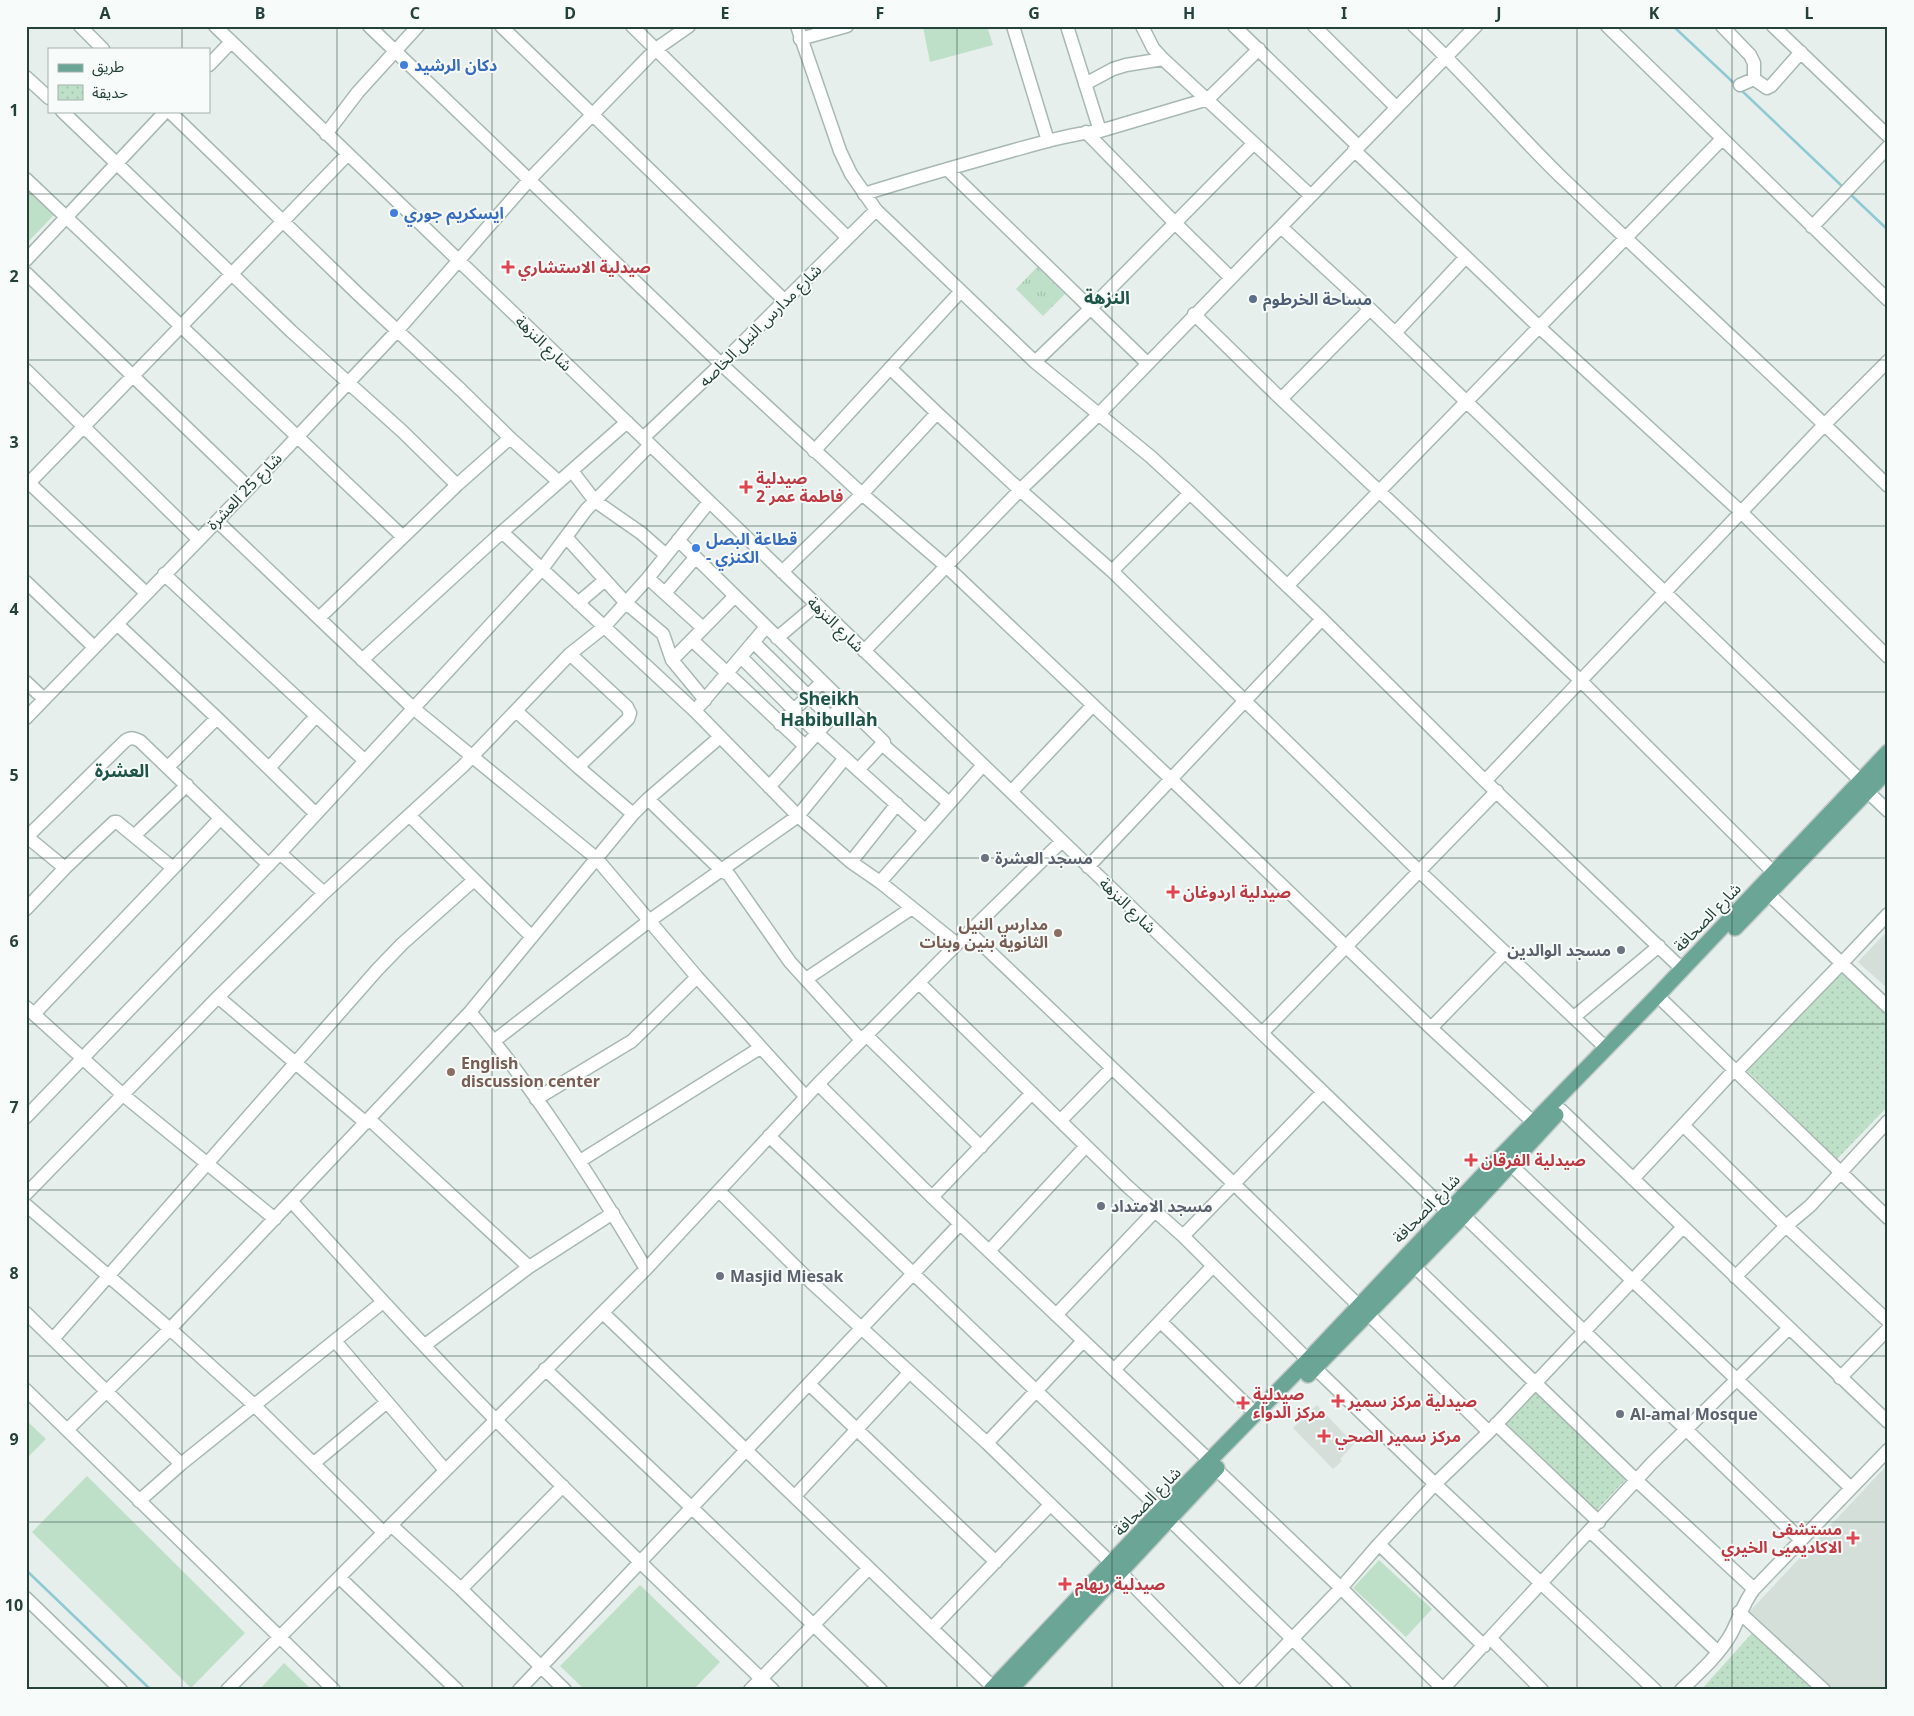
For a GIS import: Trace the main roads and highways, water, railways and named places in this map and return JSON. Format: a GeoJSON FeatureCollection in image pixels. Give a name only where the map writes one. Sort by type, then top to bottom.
{"type":"FeatureCollection","features":[{"type":"Feature","properties":{"kind":"main road","name":"شارع الصحافة"},"geometry":{"type":"LineString","coordinates":[[1363,1309],[1414,1266],[1455,1213],[1510,1164],[1664,1002],[1764,890],[1864,786],[1888,752]]}},
{"type":"Feature","properties":{"kind":"main road","name":"شارع الصحافة"},"geometry":{"type":"LineString","coordinates":[[1864,786],[1888,770]]}},
{"type":"Feature","properties":{"kind":"main road","name":"شارع الصحافة"},"geometry":{"type":"LineString","coordinates":[[1010,1690],[1115,1568],[1165,1514],[1455,1213],[1534,1123],[1682,969],[1764,890]]}},
{"type":"Feature","properties":{"kind":"main road","name":"شارع الصحافة"},"geometry":{"type":"LineString","coordinates":[[1213,1465],[1256,1414],[1311,1364]]}},
{"type":"Feature","properties":{"kind":"main road","name":"شارع الصحافة"},"geometry":{"type":"LineString","coordinates":[[994,1689],[1115,1568]]}},
{"type":"Feature","properties":{"kind":"waterway"},"geometry":{"type":"LineString","coordinates":[[1673,26],[1736,85]]}},
{"type":"Feature","properties":{"kind":"waterway"},"geometry":{"type":"LineString","coordinates":[[1740,89],[1844,188]]}},
{"type":"Feature","properties":{"kind":"waterway"},"geometry":{"type":"LineString","coordinates":[[1850,194],[1888,230]]}},
{"type":"Feature","properties":{"kind":"waterway"},"geometry":{"type":"LineString","coordinates":[[26,1570],[151,1690]]}},
{"type":"Feature","properties":{"kind":"place","name":"دكان الرشيد"},"geometry":{"type":"Point","coordinates":[404,65]}},
{"type":"Feature","properties":{"kind":"place","name":"ايسكريم جوري"},"geometry":{"type":"Point","coordinates":[394,213]}},
{"type":"Feature","properties":{"kind":"place","name":"صيدلية الاستشاري"},"geometry":{"type":"Point","coordinates":[508,267]}},
{"type":"Feature","properties":{"kind":"place","name":"مساحة الخرطوم"},"geometry":{"type":"Point","coordinates":[1253,299]}},
{"type":"Feature","properties":{"kind":"place","name":"صيدلية فاطمة عمر 2"},"geometry":{"type":"Point","coordinates":[746,487]}},
{"type":"Feature","properties":{"kind":"place","name":"قطاعة البصل - الكنزي"},"geometry":{"type":"Point","coordinates":[696,548]}},
{"type":"Feature","properties":{"kind":"place","name":"مسجد العشرة"},"geometry":{"type":"Point","coordinates":[985,858]}},
{"type":"Feature","properties":{"kind":"place","name":"صيدلية اردوغان"},"geometry":{"type":"Point","coordinates":[1173,892]}},
{"type":"Feature","properties":{"kind":"place","name":"مدارس النيل الثانوية بنين وبنات"},"geometry":{"type":"Point","coordinates":[1058,933]}},
{"type":"Feature","properties":{"kind":"place","name":"مسجد الوالدين"},"geometry":{"type":"Point","coordinates":[1621,950]}},
{"type":"Feature","properties":{"kind":"place","name":"English discussion center"},"geometry":{"type":"Point","coordinates":[451,1072]}},
{"type":"Feature","properties":{"kind":"place","name":"صيدلية الفرقان"},"geometry":{"type":"Point","coordinates":[1471,1160]}},
{"type":"Feature","properties":{"kind":"place","name":"مسجد الامتداد"},"geometry":{"type":"Point","coordinates":[1101,1206]}},
{"type":"Feature","properties":{"kind":"place","name":"Masjid Miesak"},"geometry":{"type":"Point","coordinates":[720,1276]}},
{"type":"Feature","properties":{"kind":"place","name":"صيدلية مركز سمير"},"geometry":{"type":"Point","coordinates":[1338,1401]}},
{"type":"Feature","properties":{"kind":"place","name":"صيدلية مركز الدواء"},"geometry":{"type":"Point","coordinates":[1243,1403]}},
{"type":"Feature","properties":{"kind":"place","name":"Al-amal Mosque"},"geometry":{"type":"Point","coordinates":[1620,1414]}},
{"type":"Feature","properties":{"kind":"place","name":"مركز سمير الصحي"},"geometry":{"type":"Point","coordinates":[1324,1436]}},
{"type":"Feature","properties":{"kind":"place","name":"مستشفى الاكاديميى الخيري"},"geometry":{"type":"Point","coordinates":[1853,1538]}},
{"type":"Feature","properties":{"kind":"place","name":"صيدلية ريهام"},"geometry":{"type":"Point","coordinates":[1065,1584]}},
{"type":"Feature","properties":{"kind":"district","name":"النزهة"},"geometry":{"type":"Point","coordinates":[1107,298]}},
{"type":"Feature","properties":{"kind":"district","name":"Sheikh Habibullah"},"geometry":{"type":"Point","coordinates":[829,710]}},
{"type":"Feature","properties":{"kind":"district","name":"العشرة"},"geometry":{"type":"Point","coordinates":[122,771]}}]}
